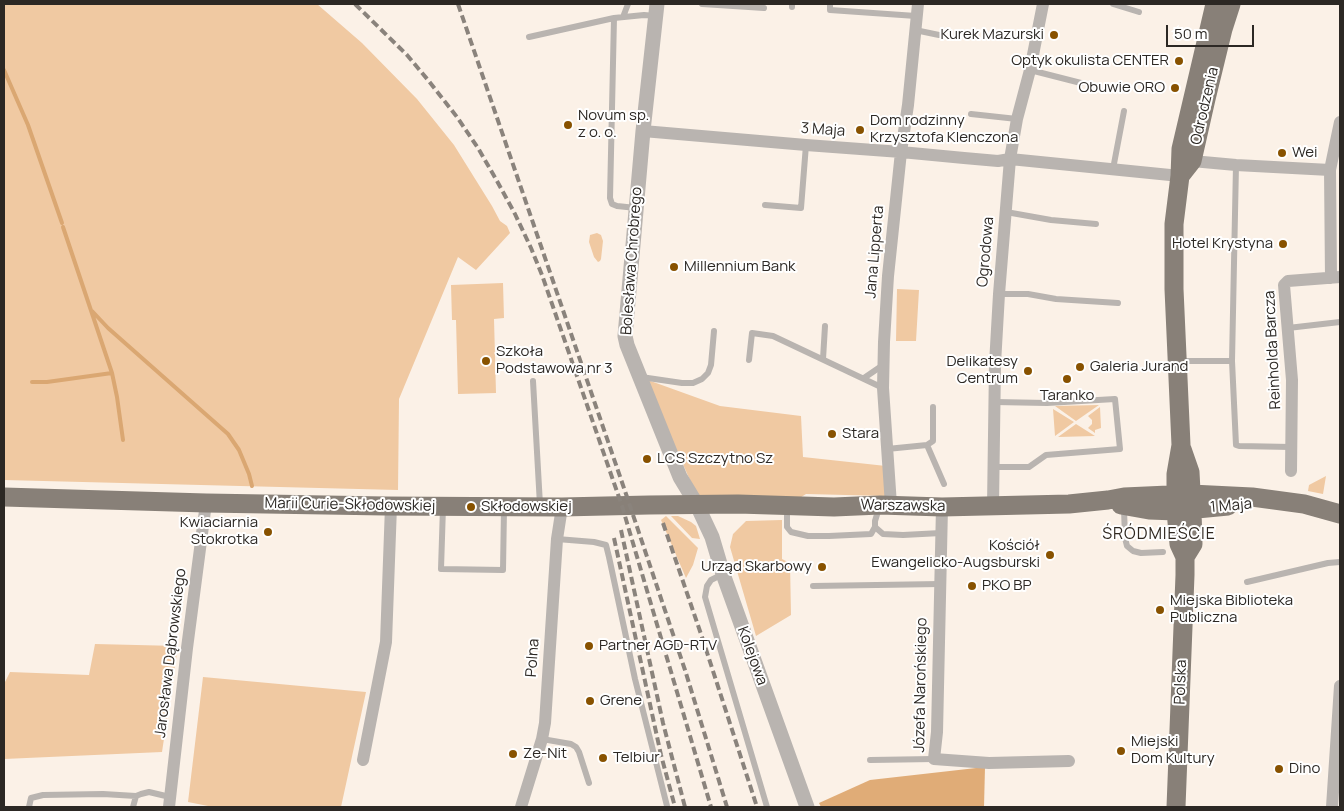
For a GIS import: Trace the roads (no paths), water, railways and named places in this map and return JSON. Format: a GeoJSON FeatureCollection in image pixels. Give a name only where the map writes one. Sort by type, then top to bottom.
{"type":"FeatureCollection","features":[{"type":"Feature","properties":{"kind":"main road","name":"Odrodzenia"},"geometry":{"type":"LineString","coordinates":[[1186,155],[1215,4]]}},
{"type":"Feature","properties":{"kind":"main road","name":"Odrodzenia"},"geometry":{"type":"LineString","coordinates":[[1184,502],[1176,474],[1181,445],[1173,256],[1174,224],[1180,176],[1206,99],[1231,4]]}},
{"type":"Feature","properties":{"kind":"main road","name":"Odrodzenia"},"geometry":{"type":"LineString","coordinates":[[1181,445],[1190,472],[1184,502]]}},
{"type":"Feature","properties":{"kind":"main road","name":"1 Maja"},"geometry":{"type":"LineString","coordinates":[[1190,472],[1204,486],[1230,497]]}},
{"type":"Feature","properties":{"kind":"main road","name":"Marii Curie-Skłodowskiej"},"geometry":{"type":"LineString","coordinates":[[4,497],[391,506],[562,507],[697,505]]}},
{"type":"Feature","properties":{"kind":"main road","name":"Warszawska"},"geometry":{"type":"LineString","coordinates":[[697,505],[834,507],[886,505],[942,507],[1116,503],[1124,497],[1184,502]]}},
{"type":"Feature","properties":{"kind":"main road","name":"1 Maja"},"geometry":{"type":"LineString","coordinates":[[1184,502],[1230,497],[1252,497],[1304,504],[1340,514]]}},
{"type":"Feature","properties":{"kind":"main road","name":"1 Maja"},"geometry":{"type":"LineString","coordinates":[[1184,502],[1216,506],[1286,502]]}},
{"type":"Feature","properties":{"kind":"main road","name":"Polska"},"geometry":{"type":"LineString","coordinates":[[1176,807],[1186,576],[1185,557],[1179,544],[1184,502]]}},
{"type":"Feature","properties":{"kind":"street","name":"Ogrodowa"},"geometry":{"type":"LineString","coordinates":[[993,506],[995,364],[1010,159],[1043,4]]}},
{"type":"Feature","properties":{"kind":"street","name":"Bolesława Chrobrego"},"geometry":{"type":"LineString","coordinates":[[656,10],[625,336],[639,377],[680,477],[697,505]]}},
{"type":"Feature","properties":{"kind":"street","name":"Jana Lipperta"},"geometry":{"type":"LineString","coordinates":[[886,505],[887,449],[883,365],[888,276],[908,105],[916,17]]}},
{"type":"Feature","properties":{"kind":"street"},"geometry":{"type":"LineString","coordinates":[[1336,278],[1330,210],[1330,170],[1340,122]]}},
{"type":"Feature","properties":{"kind":"street","name":"3 Maja"},"geometry":{"type":"LineString","coordinates":[[643,131],[998,161],[1010,159],[1180,176]]}},
{"type":"Feature","properties":{"kind":"street"},"geometry":{"type":"LineString","coordinates":[[1186,155],[1236,165],[1330,170]]}},
{"type":"Feature","properties":{"kind":"street"},"geometry":{"type":"LineString","coordinates":[[1330,210],[1340,222]]}},
{"type":"Feature","properties":{"kind":"street","name":"Reinholda Barcza"},"geometry":{"type":"LineString","coordinates":[[1291,471],[1292,380],[1284,285],[1288,281],[1336,278]]}},
{"type":"Feature","properties":{"kind":"street","name":"Jarosława Dąbrowskiego"},"geometry":{"type":"LineString","coordinates":[[170,802],[188,638],[206,503]]}},
{"type":"Feature","properties":{"kind":"street","name":"Kolejowa"},"geometry":{"type":"LineString","coordinates":[[697,505],[712,537],[723,574],[807,807]]}},
{"type":"Feature","properties":{"kind":"street"},"geometry":{"type":"LineString","coordinates":[[363,760],[387,637],[391,506]]}},
{"type":"Feature","properties":{"kind":"street","name":"Polna"},"geometry":{"type":"LineString","coordinates":[[521,807],[542,739],[545,723],[557,539],[562,507]]}},
{"type":"Feature","properties":{"kind":"street","name":"Józefa Narońskiego"},"geometry":{"type":"LineString","coordinates":[[942,507],[934,759],[988,763],[1069,761]]}},
{"type":"Feature","properties":{"kind":"street"},"geometry":{"type":"LineString","coordinates":[[1332,807],[1340,686]]}},
{"type":"Feature","properties":{"kind":"lane"},"geometry":{"type":"LineString","coordinates":[[623,17],[628,4]]}},
{"type":"Feature","properties":{"kind":"lane"},"geometry":{"type":"LineString","coordinates":[[702,4],[764,8]]}},
{"type":"Feature","properties":{"kind":"lane"},"geometry":{"type":"LineString","coordinates":[[830,4],[830,10],[916,17],[939,35]]}},
{"type":"Feature","properties":{"kind":"lane"},"geometry":{"type":"LineString","coordinates":[[1113,4],[1139,12]]}},
{"type":"Feature","properties":{"kind":"lane"},"geometry":{"type":"LineString","coordinates":[[529,37],[614,18],[644,15],[656,10]]}},
{"type":"Feature","properties":{"kind":"lane"},"geometry":{"type":"LineString","coordinates":[[614,18],[610,198],[612,204],[617,206],[636,208]]}},
{"type":"Feature","properties":{"kind":"lane"},"geometry":{"type":"LineString","coordinates":[[1030,70],[1081,83]]}},
{"type":"Feature","properties":{"kind":"lane"},"geometry":{"type":"LineString","coordinates":[[1113,169],[1124,112]]}},
{"type":"Feature","properties":{"kind":"lane"},"geometry":{"type":"LineString","coordinates":[[972,114],[1017,119]]}},
{"type":"Feature","properties":{"kind":"lane"},"geometry":{"type":"LineString","coordinates":[[765,206],[800,208],[806,145]]}},
{"type":"Feature","properties":{"kind":"lane"},"geometry":{"type":"LineString","coordinates":[[1236,165],[1232,361],[1236,444],[1239,446],[1291,447]]}},
{"type":"Feature","properties":{"kind":"lane"},"geometry":{"type":"LineString","coordinates":[[1006,212],[1051,220],[1096,224]]}},
{"type":"Feature","properties":{"kind":"lane"},"geometry":{"type":"LineString","coordinates":[[999,294],[1028,294],[1056,299],[1118,303]]}},
{"type":"Feature","properties":{"kind":"lane"},"geometry":{"type":"LineString","coordinates":[[1288,328],[1340,322]]}},
{"type":"Feature","properties":{"kind":"lane"},"geometry":{"type":"LineString","coordinates":[[823,360],[825,326]]}},
{"type":"Feature","properties":{"kind":"lane"},"geometry":{"type":"LineString","coordinates":[[639,377],[682,383],[702,379],[711,365],[714,331]]}},
{"type":"Feature","properties":{"kind":"lane"},"geometry":{"type":"LineString","coordinates":[[749,360],[752,333],[773,336],[883,388]]}},
{"type":"Feature","properties":{"kind":"lane"},"geometry":{"type":"LineString","coordinates":[[1177,361],[1232,361]]}},
{"type":"Feature","properties":{"kind":"lane"},"geometry":{"type":"LineString","coordinates":[[864,378],[883,365]]}},
{"type":"Feature","properties":{"kind":"lane"},"geometry":{"type":"LineString","coordinates":[[533,381],[540,507]]}},
{"type":"Feature","properties":{"kind":"lane"},"geometry":{"type":"LineString","coordinates":[[994,467],[1030,467],[1046,455],[1120,449],[1115,399],[1047,403],[995,402]]}},
{"type":"Feature","properties":{"kind":"lane"},"geometry":{"type":"LineString","coordinates":[[887,449],[927,445],[933,441],[933,407]]}},
{"type":"Feature","properties":{"kind":"lane"},"geometry":{"type":"LineString","coordinates":[[927,445],[944,484]]}},
{"type":"Feature","properties":{"kind":"lane"},"geometry":{"type":"LineString","coordinates":[[1116,503],[1125,538],[1132,551],[1141,553],[1164,552]]}},
{"type":"Feature","properties":{"kind":"lane"},"geometry":{"type":"LineString","coordinates":[[787,506],[787,527],[791,532],[808,536],[829,536],[871,534],[875,527],[875,521],[886,505]]}},
{"type":"Feature","properties":{"kind":"lane"},"geometry":{"type":"LineString","coordinates":[[444,506],[441,569],[476,570],[503,570],[505,506]]}},
{"type":"Feature","properties":{"kind":"lane"},"geometry":{"type":"LineString","coordinates":[[875,527],[883,534],[941,533]]}},
{"type":"Feature","properties":{"kind":"lane"},"geometry":{"type":"LineString","coordinates":[[557,539],[594,542],[606,545],[667,806]]}},
{"type":"Feature","properties":{"kind":"lane"},"geometry":{"type":"LineString","coordinates":[[1248,582],[1328,563],[1340,562]]}},
{"type":"Feature","properties":{"kind":"lane"},"geometry":{"type":"LineString","coordinates":[[723,574],[711,580],[707,586],[705,597],[767,807]]}},
{"type":"Feature","properties":{"kind":"lane"},"geometry":{"type":"LineString","coordinates":[[813,586],[940,584]]}},
{"type":"Feature","properties":{"kind":"lane"},"geometry":{"type":"LineString","coordinates":[[542,739],[571,744],[576,747],[589,782]]}},
{"type":"Feature","properties":{"kind":"lane"},"geometry":{"type":"LineString","coordinates":[[870,760],[934,759]]}},
{"type":"Feature","properties":{"kind":"lane"},"geometry":{"type":"LineString","coordinates":[[29,807],[32,798],[43,795],[103,794],[136,796],[149,792],[170,802]]}},
{"type":"Feature","properties":{"kind":"lane"},"geometry":{"type":"LineString","coordinates":[[133,807],[136,796]]}},
{"type":"Feature","properties":{"kind":"waterway"},"geometry":{"type":"LineString","coordinates":[[4,70],[28,125],[62,223]]}},
{"type":"Feature","properties":{"kind":"waterway"},"geometry":{"type":"LineString","coordinates":[[63,227],[112,373],[123,440]]}},
{"type":"Feature","properties":{"kind":"waterway"},"geometry":{"type":"LineString","coordinates":[[92,311],[108,328],[228,434],[239,450],[252,486]]}},
{"type":"Feature","properties":{"kind":"waterway"},"geometry":{"type":"LineString","coordinates":[[32,382],[47,382],[112,373]]}},
{"type":"Feature","properties":{"kind":"railway"},"geometry":{"type":"LineString","coordinates":[[355,4],[407,55],[457,117],[497,181],[531,248],[622,506],[711,807]]}},
{"type":"Feature","properties":{"kind":"railway"},"geometry":{"type":"LineString","coordinates":[[458,4],[685,670],[727,807]]}},
{"type":"Feature","properties":{"kind":"railway"},"geometry":{"type":"LineString","coordinates":[[663,523],[757,807]]}},
{"type":"Feature","properties":{"kind":"railway"},"geometry":{"type":"LineString","coordinates":[[621,530],[663,723],[685,807]]}},
{"type":"Feature","properties":{"kind":"railway"},"geometry":{"type":"LineString","coordinates":[[614,538],[661,755],[675,807]]}},
{"type":"Feature","properties":{"kind":"place","name":"Kurek Mazurski"},"geometry":{"type":"Point","coordinates":[1054,35]}},
{"type":"Feature","properties":{"kind":"place","name":"Optyk okulista CENTER"},"geometry":{"type":"Point","coordinates":[1179,61]}},
{"type":"Feature","properties":{"kind":"place","name":"Obuwie ORO"},"geometry":{"type":"Point","coordinates":[1175,88]}},
{"type":"Feature","properties":{"kind":"place","name":"Novum sp. z o. o."},"geometry":{"type":"Point","coordinates":[568,125]}},
{"type":"Feature","properties":{"kind":"place","name":"Dom rodzinny Krzysztofa Klenczona"},"geometry":{"type":"Point","coordinates":[860,130]}},
{"type":"Feature","properties":{"kind":"place","name":"Wei"},"geometry":{"type":"Point","coordinates":[1282,153]}},
{"type":"Feature","properties":{"kind":"place","name":"Hotel Krystyna"},"geometry":{"type":"Point","coordinates":[1283,244]}},
{"type":"Feature","properties":{"kind":"place","name":"Millennium Bank"},"geometry":{"type":"Point","coordinates":[674,267]}},
{"type":"Feature","properties":{"kind":"place","name":"Szkoła Podstawowa nr 3"},"geometry":{"type":"Point","coordinates":[486,361]}},
{"type":"Feature","properties":{"kind":"place","name":"Galeria Jurand"},"geometry":{"type":"Point","coordinates":[1080,367]}},
{"type":"Feature","properties":{"kind":"place","name":"Delikatesy Centrum"},"geometry":{"type":"Point","coordinates":[1028,371]}},
{"type":"Feature","properties":{"kind":"place","name":"Taranko"},"geometry":{"type":"Point","coordinates":[1067,379]}},
{"type":"Feature","properties":{"kind":"place","name":"Stara"},"geometry":{"type":"Point","coordinates":[832,434]}},
{"type":"Feature","properties":{"kind":"place","name":"LCS Szczytno Sz"},"geometry":{"type":"Point","coordinates":[647,459]}},
{"type":"Feature","properties":{"kind":"place","name":"Skłodowskiej"},"geometry":{"type":"Point","coordinates":[471,507]}},
{"type":"Feature","properties":{"kind":"place","name":"Kwiaciarnia Stokrotka"},"geometry":{"type":"Point","coordinates":[268,532]}},
{"type":"Feature","properties":{"kind":"place","name":"Kościół Ewangelicko-Augsburski"},"geometry":{"type":"Point","coordinates":[1050,555]}},
{"type":"Feature","properties":{"kind":"place","name":"Urząd Skarbowy"},"geometry":{"type":"Point","coordinates":[822,567]}},
{"type":"Feature","properties":{"kind":"place","name":"PKO BP"},"geometry":{"type":"Point","coordinates":[972,586]}},
{"type":"Feature","properties":{"kind":"place","name":"Miejska Biblioteka Publiczna"},"geometry":{"type":"Point","coordinates":[1160,610]}},
{"type":"Feature","properties":{"kind":"place","name":"Partner AGD-RTV"},"geometry":{"type":"Point","coordinates":[589,646]}},
{"type":"Feature","properties":{"kind":"place","name":"Grene"},"geometry":{"type":"Point","coordinates":[590,701]}},
{"type":"Feature","properties":{"kind":"place","name":"Miejski Dom Kultury"},"geometry":{"type":"Point","coordinates":[1121,751]}},
{"type":"Feature","properties":{"kind":"place","name":"Ze-Nit"},"geometry":{"type":"Point","coordinates":[513,754]}},
{"type":"Feature","properties":{"kind":"place","name":"Telbiur"},"geometry":{"type":"Point","coordinates":[603,758]}},
{"type":"Feature","properties":{"kind":"place","name":"Dino"},"geometry":{"type":"Point","coordinates":[1279,769]}},
{"type":"Feature","properties":{"kind":"district","name":"ŚRÓDMIEŚCIE"},"geometry":{"type":"Point","coordinates":[1159,535]}}]}
